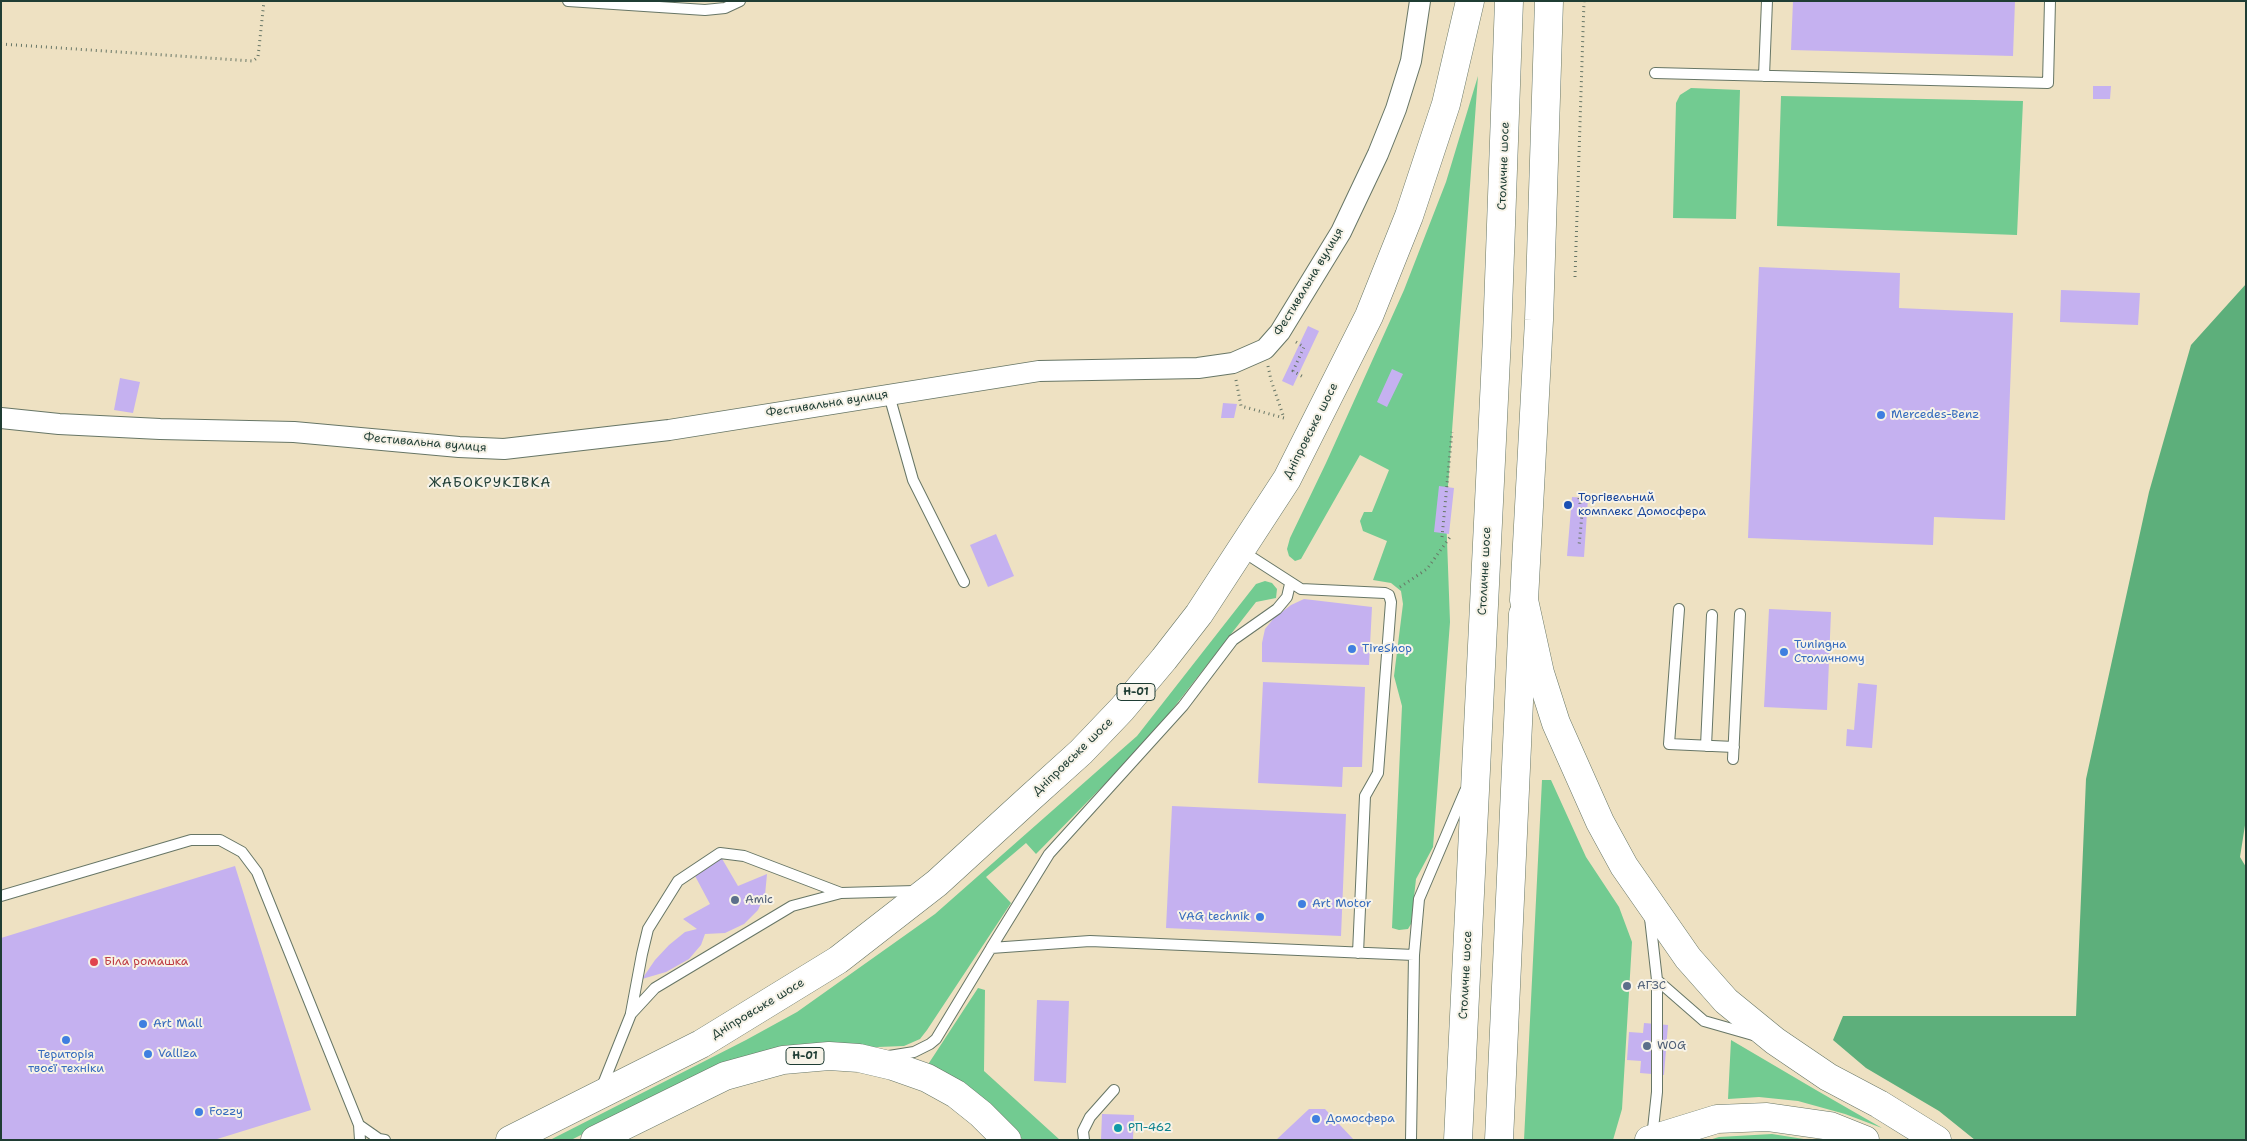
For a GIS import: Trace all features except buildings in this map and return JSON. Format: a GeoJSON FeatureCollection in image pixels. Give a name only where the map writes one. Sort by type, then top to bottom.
{"type":"FeatureCollection","features":[{"type":"Feature","properties":{"kind":"main road","name":"Дніпровське шосе"},"geometry":{"type":"LineString","coordinates":[[510,1140],[700,1044],[838,960],[926,891],[1080,752],[1122,709],[1199,614],[1242,551],[1287,479],[1369,316],[1409,216],[1446,104],[1470,1]]}},
{"type":"Feature","properties":{"kind":"main road","name":"Столичне шосе"},"geometry":{"type":"LineString","coordinates":[[1458,1140],[1503,186],[1509,1]]}},
{"type":"Feature","properties":{"kind":"main road"},"geometry":{"type":"LineString","coordinates":[[1499,1140],[1538,330],[1549,1]]}},
{"type":"Feature","properties":{"kind":"main road"},"geometry":{"type":"LineString","coordinates":[[1524,600],[1540,673],[1572,762],[1604,831],[1624,866],[1688,958],[1726,1001],[1775,1042],[1828,1076],[1879,1104],[1937,1140]]}},
{"type":"Feature","properties":{"kind":"main road","name":"Н-01"},"geometry":{"type":"LineString","coordinates":[[595,1140],[725,1076],[756,1066],[805,1056],[859,1058],[893,1066],[918,1075],[956,1094],[981,1114],[1008,1140]]}},
{"type":"Feature","properties":{"kind":"main road"},"geometry":{"type":"LineString","coordinates":[[1651,1139],[1717,1119],[1767,1117],[1830,1126],[1865,1140]]}},
{"type":"Feature","properties":{"kind":"street","name":"Фестивальна вулиця"},"geometry":{"type":"LineString","coordinates":[[1,418],[60,424],[294,432],[459,447],[504,449],[670,430],[1039,371],[1198,368],[1232,363],[1266,349],[1280,332],[1340,232],[1378,154],[1396,108],[1410,60],[1420,1]]}},
{"type":"Feature","properties":{"kind":"lane"},"geometry":{"type":"LineString","coordinates":[[568,1],[705,10],[724,8],[740,1]]}},
{"type":"Feature","properties":{"kind":"lane"},"geometry":{"type":"LineString","coordinates":[[1764,76],[1767,1]]}},
{"type":"Feature","properties":{"kind":"lane"},"geometry":{"type":"LineString","coordinates":[[1654,73],[2048,83],[2050,1]]}},
{"type":"Feature","properties":{"kind":"lane"},"geometry":{"type":"LineString","coordinates":[[889,394],[913,480],[964,582]]}},
{"type":"Feature","properties":{"kind":"lane"},"geometry":{"type":"LineString","coordinates":[[1242,551],[1290,584],[1301,589],[1385,593],[1389,595],[1391,602],[1378,773],[1365,796],[1358,953]]}},
{"type":"Feature","properties":{"kind":"lane"},"geometry":{"type":"LineString","coordinates":[[859,1058],[906,1054],[930,1044],[936,1039],[1049,854],[1183,706],[1233,640],[1276,609],[1287,597],[1290,584]]}},
{"type":"Feature","properties":{"kind":"lane"},"geometry":{"type":"LineString","coordinates":[[1679,609],[1669,744],[1734,747]]}},
{"type":"Feature","properties":{"kind":"lane"},"geometry":{"type":"LineString","coordinates":[[1733,759],[1740,614]]}},
{"type":"Feature","properties":{"kind":"lane"},"geometry":{"type":"LineString","coordinates":[[1706,746],[1712,615]]}},
{"type":"Feature","properties":{"kind":"lane"},"geometry":{"type":"LineString","coordinates":[[1411,1140],[1414,955],[1419,899],[1476,767]]}},
{"type":"Feature","properties":{"kind":"lane"},"geometry":{"type":"LineString","coordinates":[[1,896],[190,840],[220,840],[242,852],[257,872],[359,1125],[360,1140]]}},
{"type":"Feature","properties":{"kind":"lane"},"geometry":{"type":"LineString","coordinates":[[598,1096],[631,1014],[648,929],[678,881],[720,853],[744,856],[841,894]]}},
{"type":"Feature","properties":{"kind":"lane"},"geometry":{"type":"LineString","coordinates":[[631,1014],[655,988],[792,906],[841,894],[926,891]]}},
{"type":"Feature","properties":{"kind":"lane"},"geometry":{"type":"LineString","coordinates":[[1649,902],[1657,980],[1656,1092],[1651,1139]]}},
{"type":"Feature","properties":{"kind":"lane"},"geometry":{"type":"LineString","coordinates":[[991,948],[1090,941],[1414,955]]}},
{"type":"Feature","properties":{"kind":"lane"},"geometry":{"type":"LineString","coordinates":[[1657,980],[1704,1021],[1775,1042]]}},
{"type":"Feature","properties":{"kind":"lane"},"geometry":{"type":"LineString","coordinates":[[1084,1140],[1083,1131],[1090,1117],[1114,1090]]}},
{"type":"Feature","properties":{"kind":"lane"},"geometry":{"type":"LineString","coordinates":[[359,1125],[385,1140]]}},
{"type":"Feature","properties":{"kind":"path"},"geometry":{"type":"LineString","coordinates":[[1,44],[253,61],[258,57],[264,1]]}},
{"type":"Feature","properties":{"kind":"path"},"geometry":{"type":"LineString","coordinates":[[1575,276],[1584,1]]}},
{"type":"Feature","properties":{"kind":"path"},"geometry":{"type":"LineString","coordinates":[[1304,347],[1293,371],[1305,378]]}},
{"type":"Feature","properties":{"kind":"path"},"geometry":{"type":"LineString","coordinates":[[1237,387],[1241,406],[1284,418],[1271,380],[1266,349]]}},
{"type":"Feature","properties":{"kind":"path"},"geometry":{"type":"LineString","coordinates":[[1442,537],[1452,432]]}},
{"type":"Feature","properties":{"kind":"path"},"geometry":{"type":"LineString","coordinates":[[1578,493],[1582,514],[1579,546]]}},
{"type":"Feature","properties":{"kind":"path"},"geometry":{"type":"LineString","coordinates":[[1389,595],[1427,569],[1450,537]]}},
{"type":"Feature","properties":{"kind":"green space"},"geometry":{"type":"Polygon","coordinates":[[[1478,76],[1446,513],[1450,622],[1433,847],[1416,879],[1411,924],[1408,929],[1399,930],[1392,928],[1402,706],[1394,676],[1403,604],[1401,591],[1391,583],[1373,580],[1387,541],[1363,531],[1360,521],[1364,512],[1372,512],[1389,470],[1360,455],[1301,559],[1295,561],[1289,556],[1287,549],[1290,538],[1404,290],[1446,182],[1478,76]]]}},
{"type":"Feature","properties":{"kind":"green space"},"geometry":{"type":"Polygon","coordinates":[[[1691,88],[1740,90],[1736,219],[1673,218],[1676,103],[1680,95],[1691,88]]]}},
{"type":"Feature","properties":{"kind":"green space"},"geometry":{"type":"Polygon","coordinates":[[[1781,96],[2023,101],[2017,235],[1777,226],[1781,96]]]}},
{"type":"Feature","properties":{"kind":"green space"},"geometry":{"type":"Polygon","coordinates":[[[2246,284],[2246,819],[2240,857],[2246,867],[2246,1140],[1975,1140],[1939,1111],[1866,1068],[1833,1040],[1843,1016],[2076,1016],[2086,779],[2149,492],[2191,345],[2246,284]]]}},
{"type":"Feature","properties":{"kind":"green space"},"geometry":{"type":"Polygon","coordinates":[[[1265,581],[1272,583],[1277,589],[1276,598],[1256,602],[1150,738],[1036,854],[1026,843],[986,877],[1011,903],[920,1039],[904,1046],[851,1048],[711,1069],[571,1140],[550,1140],[797,1012],[935,914],[1137,736],[1256,584],[1265,581]]]}},
{"type":"Feature","properties":{"kind":"green space"},"geometry":{"type":"Polygon","coordinates":[[[1542,780],[1551,780],[1586,857],[1619,907],[1632,942],[1622,1109],[1613,1140],[1524,1140],[1542,780]]]}},
{"type":"Feature","properties":{"kind":"green space"},"geometry":{"type":"Polygon","coordinates":[[[978,988],[985,990],[984,1071],[1060,1140],[1023,1140],[997,1113],[927,1066],[978,988]]]}},
{"type":"Feature","properties":{"kind":"green space"},"geometry":{"type":"Polygon","coordinates":[[[1731,1040],[1882,1128],[1845,1114],[1798,1101],[1759,1097],[1728,1099],[1731,1040]]]}},
{"type":"Feature","properties":{"kind":"green space"},"geometry":{"type":"Polygon","coordinates":[[[1772,1134],[1810,1140],[1709,1140],[1719,1137],[1772,1134]]]}},
{"type":"Feature","properties":{"kind":"place","name":"Mercedes-Benz"},"geometry":{"type":"Point","coordinates":[1881,415]}},
{"type":"Feature","properties":{"kind":"place","name":"Торгівельний комплекс Домосфера"},"geometry":{"type":"Point","coordinates":[1568,505]}},
{"type":"Feature","properties":{"kind":"place","name":"TireShop"},"geometry":{"type":"Point","coordinates":[1352,649]}},
{"type":"Feature","properties":{"kind":"place","name":"Tuningна Столичному"},"geometry":{"type":"Point","coordinates":[1784,652]}},
{"type":"Feature","properties":{"kind":"place","name":"Amic"},"geometry":{"type":"Point","coordinates":[735,900]}},
{"type":"Feature","properties":{"kind":"place","name":"Art Motor"},"geometry":{"type":"Point","coordinates":[1302,904]}},
{"type":"Feature","properties":{"kind":"place","name":"VAG technik"},"geometry":{"type":"Point","coordinates":[1260,917]}},
{"type":"Feature","properties":{"kind":"place","name":"Біла ромашка"},"geometry":{"type":"Point","coordinates":[94,962]}},
{"type":"Feature","properties":{"kind":"place","name":"АГЗС"},"geometry":{"type":"Point","coordinates":[1627,986]}},
{"type":"Feature","properties":{"kind":"place","name":"Art Mall"},"geometry":{"type":"Point","coordinates":[143,1024]}},
{"type":"Feature","properties":{"kind":"place","name":"Територія твоєї техніки"},"geometry":{"type":"Point","coordinates":[66,1040]}},
{"type":"Feature","properties":{"kind":"place","name":"WOG"},"geometry":{"type":"Point","coordinates":[1647,1046]}},
{"type":"Feature","properties":{"kind":"place","name":"Valliza"},"geometry":{"type":"Point","coordinates":[148,1054]}},
{"type":"Feature","properties":{"kind":"place","name":"Fozzy"},"geometry":{"type":"Point","coordinates":[199,1112]}},
{"type":"Feature","properties":{"kind":"place","name":"Домосфера"},"geometry":{"type":"Point","coordinates":[1316,1119]}},
{"type":"Feature","properties":{"kind":"place","name":"РП-462"},"geometry":{"type":"Point","coordinates":[1118,1128]}},
{"type":"Feature","properties":{"kind":"district","name":"ЖАБОКРУКІВКА"},"geometry":{"type":"Point","coordinates":[490,483]}}]}
